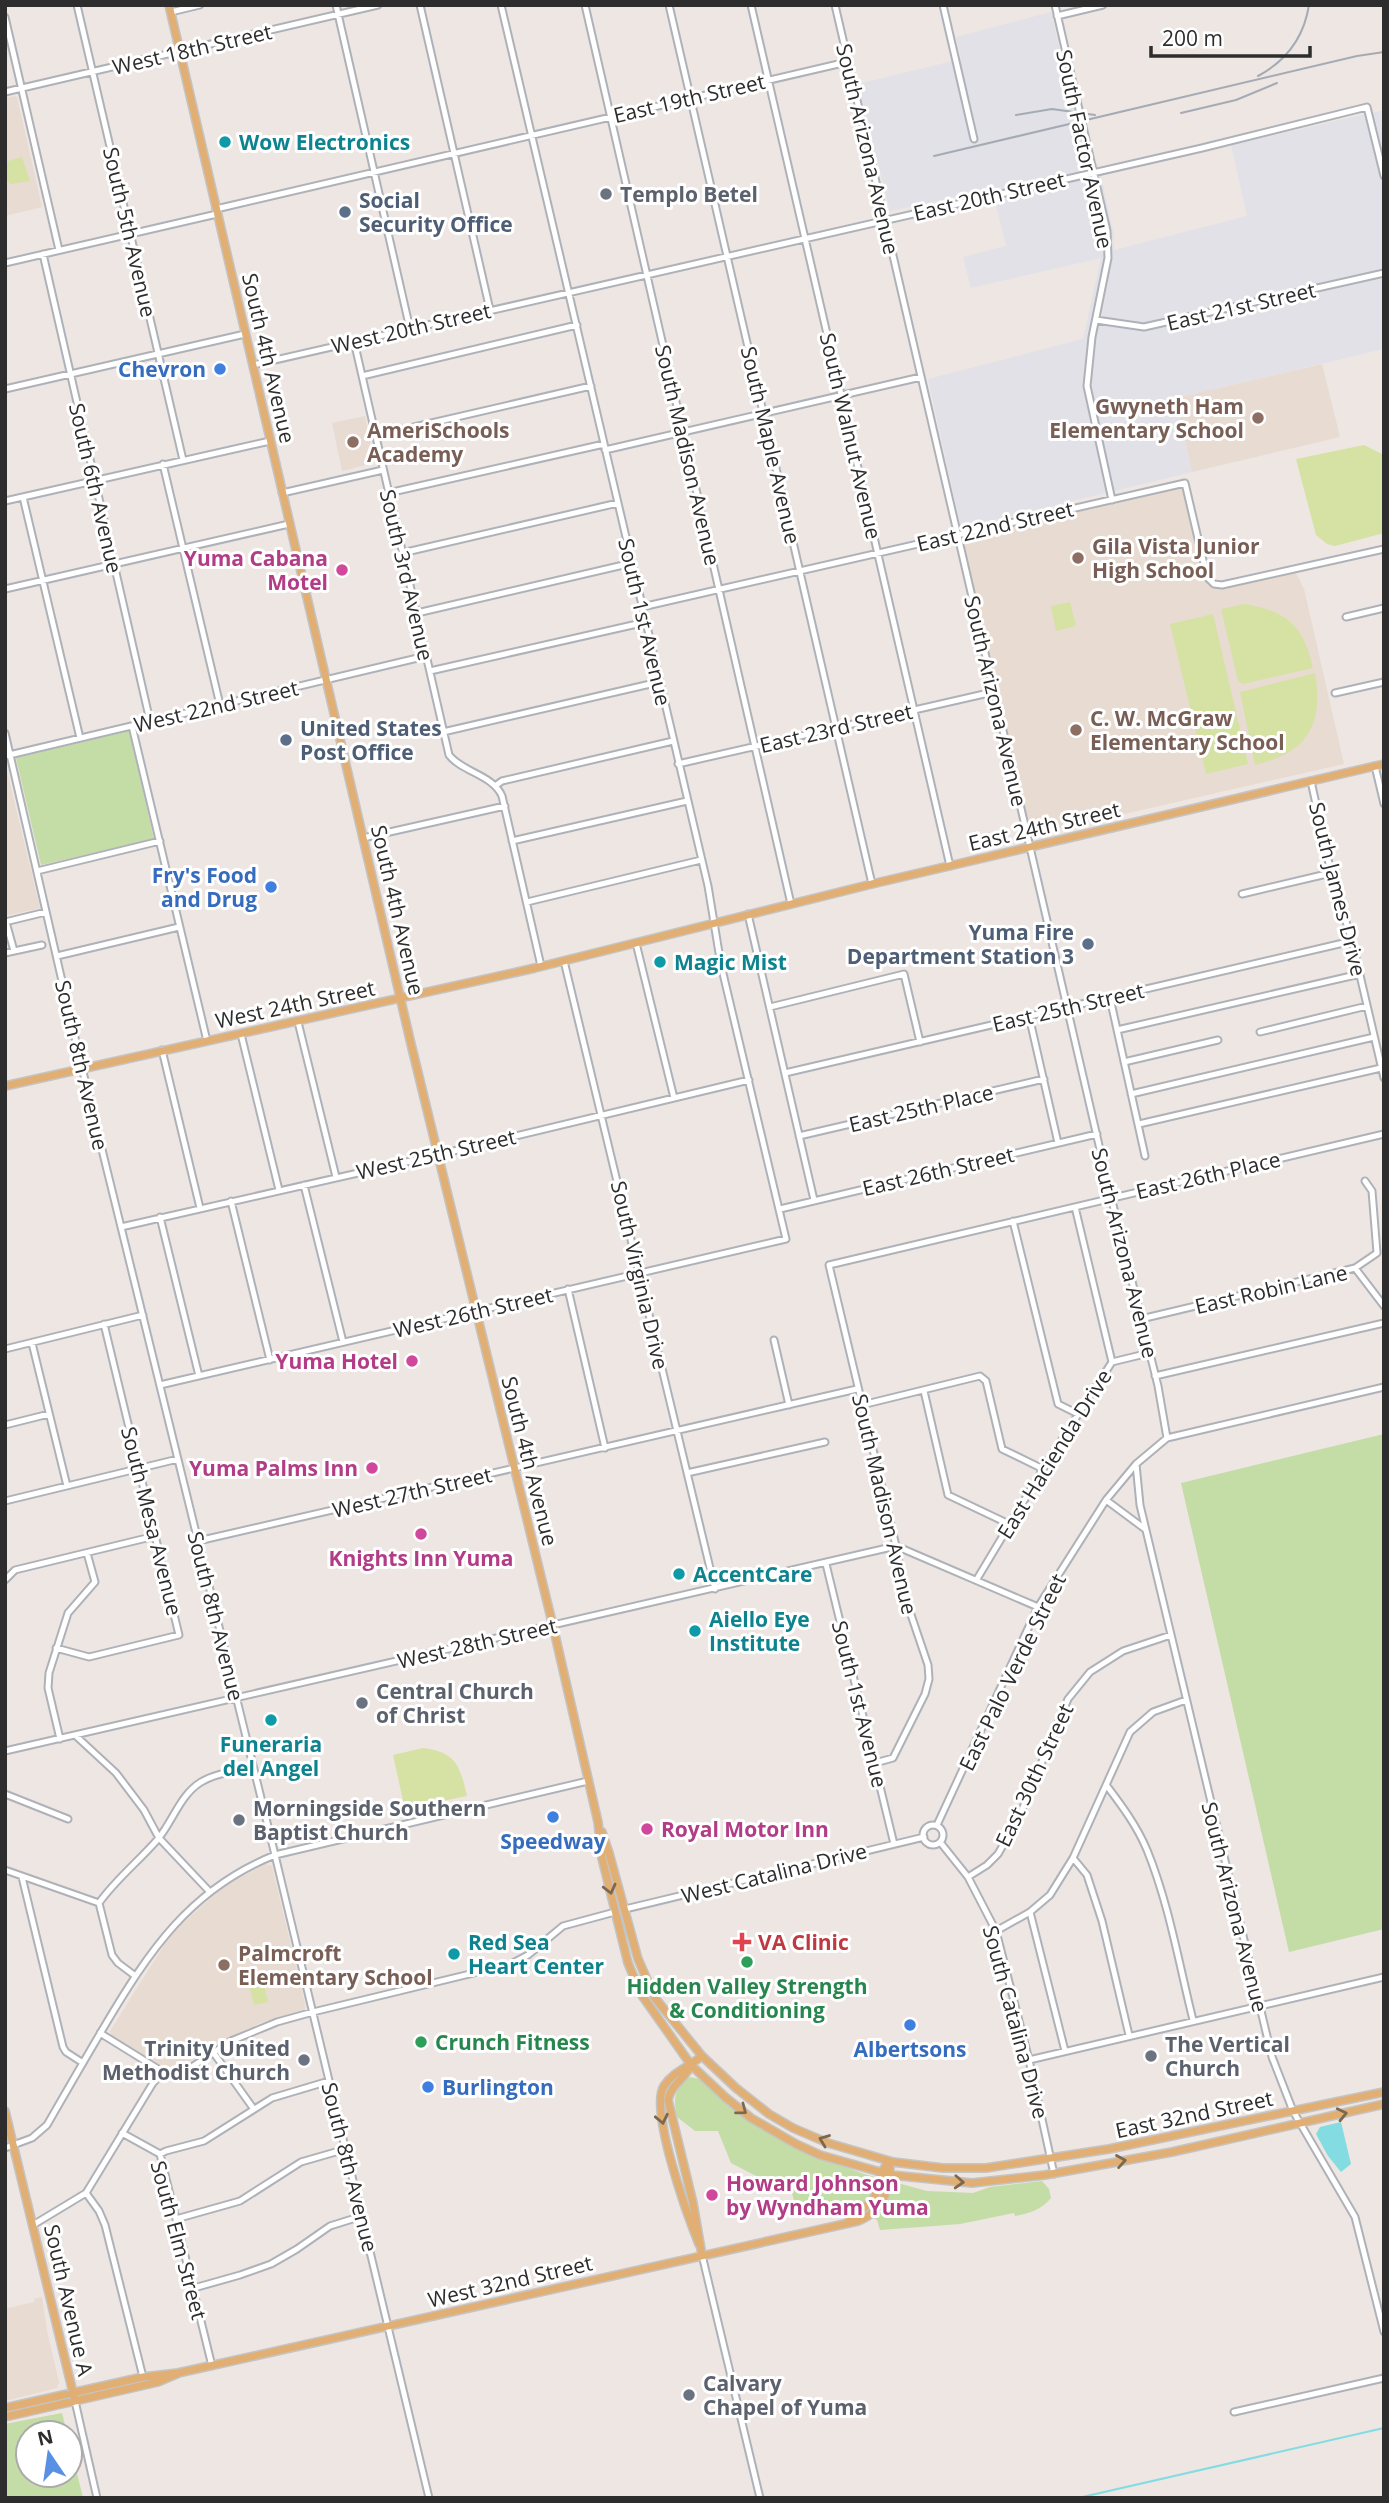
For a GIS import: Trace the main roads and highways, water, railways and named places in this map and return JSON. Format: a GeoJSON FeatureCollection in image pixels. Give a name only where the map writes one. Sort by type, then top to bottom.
{"type":"FeatureCollection","features":[{"type":"Feature","properties":{"kind":"main road","name":"South 4th Avenue"},"geometry":{"type":"LineString","coordinates":[[170,9],[400,999],[598,1822],[638,1959],[654,1997],[702,2056]]}},
{"type":"Feature","properties":{"kind":"main road","name":"East 24th Street"},"geometry":{"type":"LineString","coordinates":[[713,923],[1384,764]]}},
{"type":"Feature","properties":{"kind":"main road","name":"West 24th Street"},"geometry":{"type":"LineString","coordinates":[[5,1086],[400,999],[713,923]]}},
{"type":"Feature","properties":{"kind":"main road","name":"South 4th Avenue"},"geometry":{"type":"LineString","coordinates":[[598,1822],[602,1858],[628,1963],[641,1994],[691,2065]]}},
{"type":"Feature","properties":{"kind":"main road"},"geometry":{"type":"LineString","coordinates":[[615,1912],[625,1909]]}},
{"type":"Feature","properties":{"kind":"main road"},"geometry":{"type":"LineString","coordinates":[[691,2065],[725,2097],[777,2134],[820,2155],[891,2175],[889,2161],[828,2143],[769,2114],[702,2056],[691,2065],[688,2073],[673,2085],[668,2100],[693,2203],[702,2255]]}},
{"type":"Feature","properties":{"kind":"main road","name":"East 32nd Street"},"geometry":{"type":"LineString","coordinates":[[889,2161],[943,2168],[986,2168],[1052,2159],[1384,2092]]}},
{"type":"Feature","properties":{"kind":"main road","name":"East 32nd Street"},"geometry":{"type":"LineString","coordinates":[[891,2175],[972,2183],[1054,2174],[1171,2152],[1384,2104]]}},
{"type":"Feature","properties":{"kind":"main road","name":"South Avenue A"},"geometry":{"type":"LineString","coordinates":[[5,2111],[9,2146],[33,2225],[74,2397]]}},
{"type":"Feature","properties":{"kind":"main road"},"geometry":{"type":"LineString","coordinates":[[1166,2138],[1171,2152]]}},
{"type":"Feature","properties":{"kind":"main road","name":"West 32nd Street"},"geometry":{"type":"LineString","coordinates":[[849,2221],[874,2199],[881,2174],[889,2161]]}},
{"type":"Feature","properties":{"kind":"main road","name":"West 32nd Street"},"geometry":{"type":"LineString","coordinates":[[5,2417],[143,2377],[178,2373],[849,2221],[859,2221],[873,2214],[885,2194],[891,2175]]}},
{"type":"Feature","properties":{"kind":"main road","name":"West 32nd Street"},"geometry":{"type":"LineString","coordinates":[[5,2408],[163,2381],[178,2373]]}},
{"type":"Feature","properties":{"kind":"water"},"geometry":{"type":"Polygon","coordinates":[[[1341,2122],[1351,2164],[1341,2172],[1316,2134],[1320,2127],[1341,2122]]]}},
{"type":"Feature","properties":{"kind":"waterway"},"geometry":{"type":"LineString","coordinates":[[1078,2498],[1384,2428]]}},
{"type":"Feature","properties":{"kind":"railway"},"geometry":{"type":"LineString","coordinates":[[1258,76],[1277,63],[1292,47],[1303,27],[1309,5]]}},
{"type":"Feature","properties":{"kind":"railway"},"geometry":{"type":"LineString","coordinates":[[934,156],[1357,56],[1384,52]]}},
{"type":"Feature","properties":{"kind":"railway"},"geometry":{"type":"LineString","coordinates":[[1181,113],[1236,100],[1277,83]]}},
{"type":"Feature","properties":{"kind":"railway"},"geometry":{"type":"LineString","coordinates":[[1016,115],[1052,109],[1095,115]]}},
{"type":"Feature","properties":{"kind":"place","name":"Wow Electronics"},"geometry":{"type":"Point","coordinates":[225,142]}},
{"type":"Feature","properties":{"kind":"place","name":"Templo Betel"},"geometry":{"type":"Point","coordinates":[606,194]}},
{"type":"Feature","properties":{"kind":"place","name":"Social Security Office"},"geometry":{"type":"Point","coordinates":[345,212]}},
{"type":"Feature","properties":{"kind":"place","name":"Chevron"},"geometry":{"type":"Point","coordinates":[220,369]}},
{"type":"Feature","properties":{"kind":"place","name":"Gwyneth Ham Elementary School"},"geometry":{"type":"Point","coordinates":[1258,418]}},
{"type":"Feature","properties":{"kind":"place","name":"AmeriSchools Academy"},"geometry":{"type":"Point","coordinates":[353,442]}},
{"type":"Feature","properties":{"kind":"place","name":"Gila Vista Junior High School"},"geometry":{"type":"Point","coordinates":[1078,558]}},
{"type":"Feature","properties":{"kind":"place","name":"Yuma Cabana Motel"},"geometry":{"type":"Point","coordinates":[342,570]}},
{"type":"Feature","properties":{"kind":"place","name":"C. W. McGraw Elementary School"},"geometry":{"type":"Point","coordinates":[1076,730]}},
{"type":"Feature","properties":{"kind":"place","name":"United States Post Office"},"geometry":{"type":"Point","coordinates":[286,740]}},
{"type":"Feature","properties":{"kind":"place","name":"Fry's Food and Drug"},"geometry":{"type":"Point","coordinates":[271,887]}},
{"type":"Feature","properties":{"kind":"place","name":"Yuma Fire Department Station 3"},"geometry":{"type":"Point","coordinates":[1088,944]}},
{"type":"Feature","properties":{"kind":"place","name":"Magic Mist"},"geometry":{"type":"Point","coordinates":[660,962]}},
{"type":"Feature","properties":{"kind":"place","name":"Yuma Hotel"},"geometry":{"type":"Point","coordinates":[412,1361]}},
{"type":"Feature","properties":{"kind":"place","name":"Yuma Palms Inn"},"geometry":{"type":"Point","coordinates":[372,1468]}},
{"type":"Feature","properties":{"kind":"place","name":"Knights Inn Yuma"},"geometry":{"type":"Point","coordinates":[421,1534]}},
{"type":"Feature","properties":{"kind":"place","name":"AccentCare"},"geometry":{"type":"Point","coordinates":[679,1574]}},
{"type":"Feature","properties":{"kind":"place","name":"Aiello Eye Institute"},"geometry":{"type":"Point","coordinates":[695,1631]}},
{"type":"Feature","properties":{"kind":"place","name":"Central Church of Christ"},"geometry":{"type":"Point","coordinates":[362,1703]}},
{"type":"Feature","properties":{"kind":"place","name":"Funeraria del Angel"},"geometry":{"type":"Point","coordinates":[271,1720]}},
{"type":"Feature","properties":{"kind":"place","name":"Speedway"},"geometry":{"type":"Point","coordinates":[553,1817]}},
{"type":"Feature","properties":{"kind":"place","name":"Morningside Southern Baptist Church"},"geometry":{"type":"Point","coordinates":[239,1820]}},
{"type":"Feature","properties":{"kind":"place","name":"Royal Motor Inn"},"geometry":{"type":"Point","coordinates":[647,1829]}},
{"type":"Feature","properties":{"kind":"place","name":"VA Clinic"},"geometry":{"type":"Point","coordinates":[742,1942]}},
{"type":"Feature","properties":{"kind":"place","name":"Red Sea Heart Center"},"geometry":{"type":"Point","coordinates":[454,1954]}},
{"type":"Feature","properties":{"kind":"place","name":"Hidden Valley Strength & Conditioning"},"geometry":{"type":"Point","coordinates":[747,1962]}},
{"type":"Feature","properties":{"kind":"place","name":"Palmcroft Elementary School"},"geometry":{"type":"Point","coordinates":[224,1965]}},
{"type":"Feature","properties":{"kind":"place","name":"Albertsons"},"geometry":{"type":"Point","coordinates":[910,2025]}},
{"type":"Feature","properties":{"kind":"place","name":"Crunch Fitness"},"geometry":{"type":"Point","coordinates":[421,2042]}},
{"type":"Feature","properties":{"kind":"place","name":"The Vertical Church"},"geometry":{"type":"Point","coordinates":[1151,2056]}},
{"type":"Feature","properties":{"kind":"place","name":"Trinity United Methodist Church"},"geometry":{"type":"Point","coordinates":[304,2060]}},
{"type":"Feature","properties":{"kind":"place","name":"Burlington"},"geometry":{"type":"Point","coordinates":[428,2087]}},
{"type":"Feature","properties":{"kind":"place","name":"Howard Johnson by Wyndham Yuma"},"geometry":{"type":"Point","coordinates":[712,2195]}},
{"type":"Feature","properties":{"kind":"place","name":"Calvary Chapel of Yuma"},"geometry":{"type":"Point","coordinates":[689,2395]}}]}
